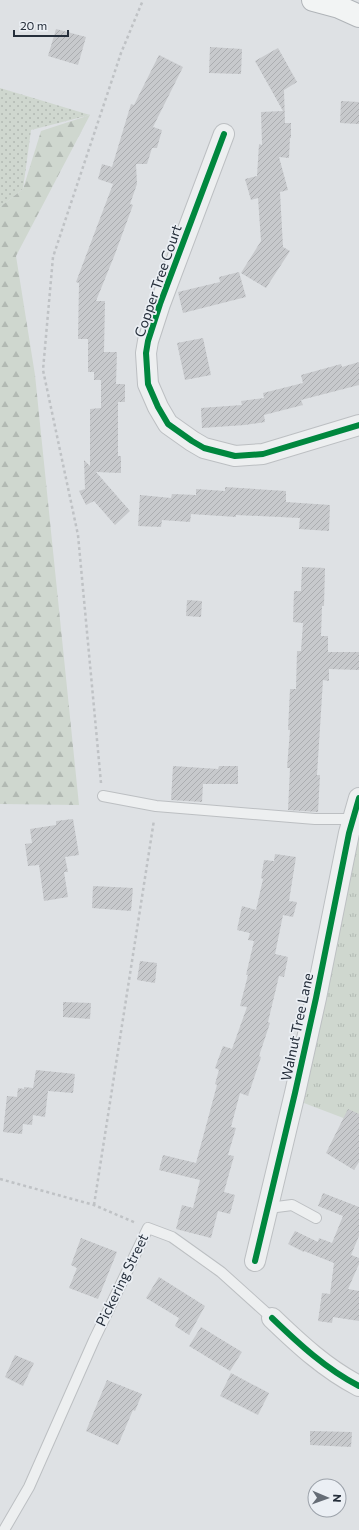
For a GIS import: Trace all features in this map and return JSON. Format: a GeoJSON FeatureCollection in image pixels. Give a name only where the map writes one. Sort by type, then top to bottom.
{"type":"FeatureCollection","features":[{"type":"Feature","properties":{"kind":"highway"},"geometry":{"type":"LineString","coordinates":[[313,0],[339,7],[359,16]]}},
{"type":"Feature","properties":{"kind":"street","name":"Copper Tree Court"},"geometry":{"type":"LineString","coordinates":[[224,134],[160,304],[148,341],[146,353],[148,384],[158,408],[168,424],[192,441],[204,448],[234,456],[263,454],[359,425]]}},
{"type":"Feature","properties":{"kind":"street","name":"Walnut Tree Lane"},"geometry":{"type":"LineString","coordinates":[[255,1261],[316,998],[349,833],[359,798]]}},
{"type":"Feature","properties":{"kind":"street","name":"Pickering Street"},"geometry":{"type":"LineString","coordinates":[[272,1318],[320,1362],[359,1386]]}},
{"type":"Feature","properties":{"kind":"lane"},"geometry":{"type":"LineString","coordinates":[[103,796],[156,806],[315,819],[354,819]]}},
{"type":"Feature","properties":{"kind":"lane"},"geometry":{"type":"LineString","coordinates":[[268,1208],[292,1205],[316,1218]]}},
{"type":"Feature","properties":{"kind":"lane","name":"Pickering Street"},"geometry":{"type":"LineString","coordinates":[[4,1530],[30,1486],[94,1340],[148,1228],[172,1237],[220,1272],[272,1318]]}},
{"type":"Feature","properties":{"kind":"path"},"geometry":{"type":"LineString","coordinates":[[103,796],[78,535],[43,370],[53,257],[121,53],[143,0]]}},
{"type":"Feature","properties":{"kind":"path"},"geometry":{"type":"LineString","coordinates":[[94,1205],[156,806]]}},
{"type":"Feature","properties":{"kind":"path"},"geometry":{"type":"LineString","coordinates":[[0,1179],[94,1205],[148,1228]]}},
{"type":"Feature","properties":{"kind":"green space"},"geometry":{"type":"Polygon","coordinates":[[[0,88],[90,115],[31,130],[23,189],[0,207],[0,88]]]}},
{"type":"Feature","properties":{"kind":"green space"},"geometry":{"type":"Polygon","coordinates":[[[90,115],[16,256],[35,375],[79,805],[0,804],[0,207],[23,189],[41,131],[90,115]]]}},
{"type":"Feature","properties":{"kind":"green space"},"geometry":{"type":"Polygon","coordinates":[[[359,799],[359,1124],[304,1103],[359,799]]]}},
{"type":"Feature","properties":{"kind":"building"},"geometry":{"type":"Polygon","coordinates":[[[56,29],[86,37],[78,65],[48,56],[56,29]]]}},
{"type":"Feature","properties":{"kind":"building"},"geometry":{"type":"Polygon","coordinates":[[[210,47],[242,49],[241,74],[209,73],[210,47]]]}},
{"type":"Feature","properties":{"kind":"building"},"geometry":{"type":"Polygon","coordinates":[[[278,48],[297,82],[284,90],[285,123],[291,123],[291,138],[289,158],[279,157],[288,190],[280,192],[283,247],[290,251],[266,288],[241,273],[261,241],[258,198],[251,200],[245,179],[257,176],[259,144],[262,145],[261,112],[283,111],[255,61],[278,48]]]}},
{"type":"Feature","properties":{"kind":"building"},"geometry":{"type":"Polygon","coordinates":[[[159,55],[183,67],[153,127],[162,130],[157,148],[152,148],[147,164],[136,164],[137,184],[130,204],[133,205],[96,301],[105,301],[104,352],[117,352],[116,384],[125,384],[125,402],[118,402],[118,456],[121,456],[121,473],[96,472],[130,511],[115,525],[94,501],[86,505],[79,491],[85,489],[84,460],[90,466],[90,409],[101,408],[101,380],[94,380],[94,372],[88,372],[88,339],[78,339],[79,283],[76,282],[113,184],[98,179],[102,164],[112,167],[131,104],[134,105],[159,55]]]}},
{"type":"Feature","properties":{"kind":"building"},"geometry":{"type":"Polygon","coordinates":[[[341,101],[359,102],[359,124],[340,123],[341,101]]]}},
{"type":"Feature","properties":{"kind":"building"},"geometry":{"type":"Polygon","coordinates":[[[239,272],[246,297],[183,313],[178,292],[220,282],[219,277],[239,272]]]}},
{"type":"Feature","properties":{"kind":"building"},"geometry":{"type":"Polygon","coordinates":[[[203,338],[211,375],[185,380],[177,343],[203,338]]]}},
{"type":"Feature","properties":{"kind":"building"},"geometry":{"type":"Polygon","coordinates":[[[359,362],[359,385],[301,400],[303,405],[264,415],[265,422],[202,428],[201,408],[242,405],[241,401],[264,398],[263,393],[303,383],[301,375],[341,364],[342,367],[359,362]]]}},
{"type":"Feature","properties":{"kind":"building"},"geometry":{"type":"Polygon","coordinates":[[[225,487],[286,491],[286,502],[330,505],[329,531],[299,529],[300,518],[236,515],[236,517],[191,514],[190,522],[162,520],[161,527],[138,526],[140,495],[171,498],[172,494],[196,495],[196,489],[225,491],[225,487]]]}},
{"type":"Feature","properties":{"kind":"building"},"geometry":{"type":"Polygon","coordinates":[[[302,567],[325,568],[324,606],[322,606],[321,636],[328,636],[328,652],[359,652],[359,670],[329,669],[329,681],[323,680],[317,775],[320,775],[318,812],[288,810],[290,768],[287,768],[290,730],[288,730],[290,689],[296,689],[297,651],[301,651],[303,623],[293,622],[294,591],[301,591],[302,567]]]}},
{"type":"Feature","properties":{"kind":"building"},"geometry":{"type":"Polygon","coordinates":[[[187,600],[202,601],[201,617],[186,616],[187,600]]]}},
{"type":"Feature","properties":{"kind":"building"},"geometry":{"type":"Polygon","coordinates":[[[173,766],[218,769],[219,766],[238,766],[238,784],[203,784],[202,802],[171,800],[173,766]]]}},
{"type":"Feature","properties":{"kind":"building"},"geometry":{"type":"Polygon","coordinates":[[[73,819],[79,855],[65,857],[68,872],[64,872],[68,897],[44,901],[39,865],[28,866],[25,844],[32,843],[30,829],[56,825],[56,821],[73,819]]]}},
{"type":"Feature","properties":{"kind":"building"},"geometry":{"type":"Polygon","coordinates":[[[275,854],[296,857],[289,901],[297,902],[293,917],[283,915],[275,954],[288,957],[284,977],[279,976],[268,1022],[270,1023],[248,1096],[240,1093],[231,1127],[236,1128],[228,1155],[234,1156],[224,1192],[235,1195],[230,1214],[218,1211],[211,1238],[176,1229],[182,1205],[193,1208],[200,1180],[159,1170],[163,1155],[196,1163],[217,1085],[215,1084],[219,1070],[215,1068],[223,1046],[232,1049],[247,1007],[240,1006],[248,975],[246,975],[254,941],[248,940],[250,933],[237,930],[242,906],[256,910],[263,879],[261,878],[264,860],[274,861],[275,854]]]}},
{"type":"Feature","properties":{"kind":"building"},"geometry":{"type":"Polygon","coordinates":[[[93,886],[133,888],[131,911],[92,908],[93,886]]]}},
{"type":"Feature","properties":{"kind":"building"},"geometry":{"type":"Polygon","coordinates":[[[140,961],[157,963],[155,983],[137,980],[140,961]]]}},
{"type":"Feature","properties":{"kind":"building"},"geometry":{"type":"Polygon","coordinates":[[[63,1002],[91,1003],[90,1019],[63,1017],[63,1002]]]}},
{"type":"Feature","properties":{"kind":"building"},"geometry":{"type":"Polygon","coordinates":[[[36,1070],[75,1074],[73,1093],[48,1091],[45,1117],[33,1115],[32,1125],[23,1124],[22,1134],[3,1132],[7,1096],[17,1097],[18,1088],[33,1088],[36,1070]]]}},
{"type":"Feature","properties":{"kind":"building"},"geometry":{"type":"Polygon","coordinates":[[[348,1109],[359,1114],[359,1162],[354,1170],[326,1153],[348,1109]]]}},
{"type":"Feature","properties":{"kind":"building"},"geometry":{"type":"Polygon","coordinates":[[[323,1193],[359,1207],[359,1236],[351,1255],[359,1258],[359,1264],[348,1289],[359,1291],[359,1321],[333,1317],[332,1323],[318,1321],[322,1293],[330,1294],[334,1263],[304,1252],[288,1244],[295,1231],[318,1242],[319,1238],[332,1243],[343,1216],[318,1206],[323,1193]]]}},
{"type":"Feature","properties":{"kind":"building"},"geometry":{"type":"Polygon","coordinates":[[[81,1238],[117,1252],[98,1299],[69,1288],[77,1268],[71,1265],[81,1238]]]}},
{"type":"Feature","properties":{"kind":"building"},"geometry":{"type":"Polygon","coordinates":[[[159,1277],[205,1306],[189,1335],[175,1326],[179,1318],[146,1298],[159,1277]]]}},
{"type":"Feature","properties":{"kind":"building"},"geometry":{"type":"Polygon","coordinates":[[[201,1327],[242,1352],[230,1371],[189,1346],[201,1327]]]}},
{"type":"Feature","properties":{"kind":"building"},"geometry":{"type":"Polygon","coordinates":[[[15,1355],[34,1363],[23,1386],[5,1377],[15,1355]]]}},
{"type":"Feature","properties":{"kind":"building"},"geometry":{"type":"Polygon","coordinates":[[[231,1373],[269,1393],[258,1415],[220,1396],[231,1373]]]}},
{"type":"Feature","properties":{"kind":"building"},"geometry":{"type":"Polygon","coordinates":[[[107,1380],[142,1394],[135,1411],[133,1410],[118,1445],[86,1431],[107,1380]]]}},
{"type":"Feature","properties":{"kind":"building"},"geometry":{"type":"Polygon","coordinates":[[[310,1431],[352,1432],[351,1447],[310,1445],[310,1431]]]}},
{"type":"Feature","properties":{"kind":"cycle path"},"geometry":{"type":"LineString","coordinates":[[224,134],[160,304],[148,341],[146,353],[148,384],[158,407],[168,424],[192,441],[204,448],[235,456],[263,454],[359,425]]}},
{"type":"Feature","properties":{"kind":"cycle path"},"geometry":{"type":"LineString","coordinates":[[255,1261],[295,1093],[316,998],[349,833],[359,798]]}},
{"type":"Feature","properties":{"kind":"cycle path"},"geometry":{"type":"LineString","coordinates":[[272,1318],[324,1364],[359,1386]]}}]}
